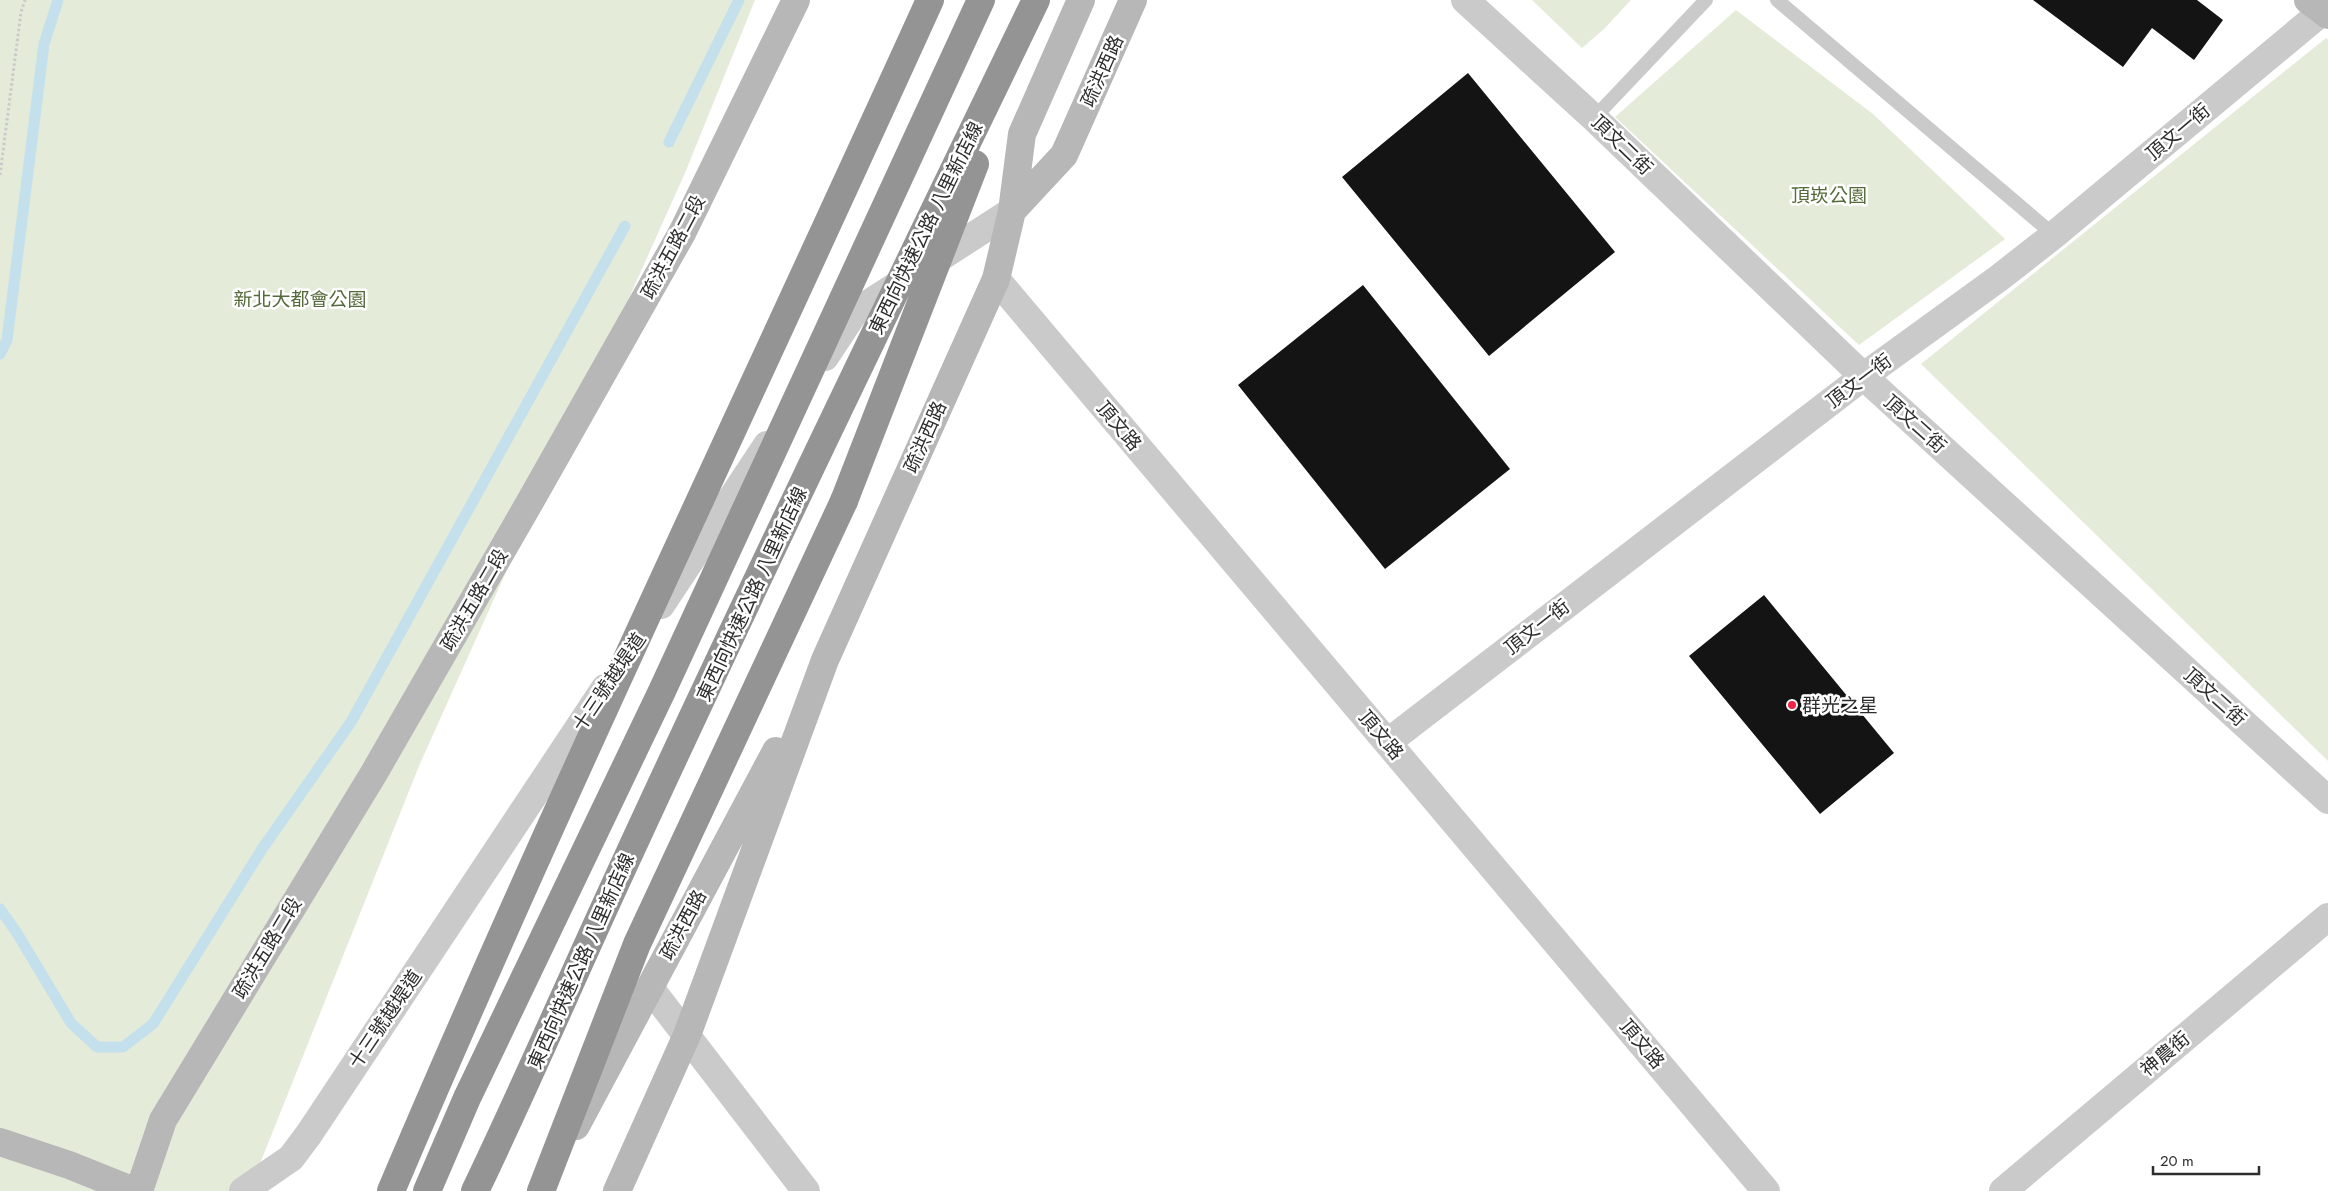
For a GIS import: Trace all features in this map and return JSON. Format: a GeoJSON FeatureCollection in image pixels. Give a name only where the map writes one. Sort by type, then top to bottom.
{"type":"FeatureCollection","features":[{"type":"Feature","properties":{"kind":"highway"},"geometry":{"type":"LineString","coordinates":[[391,1191],[454,1042],[620,674],[930,0]]}},
{"type":"Feature","properties":{"kind":"highway"},"geometry":{"type":"LineString","coordinates":[[427,1191],[467,1098],[666,682],[981,0]]}},
{"type":"Feature","properties":{"kind":"highway"},"geometry":{"type":"LineString","coordinates":[[541,1191],[637,944],[844,501],[1037,0]]}},
{"type":"Feature","properties":{"kind":"highway","name":"東西向快速公路 八里新店線"},"geometry":{"type":"LineString","coordinates":[[475,1191],[529,1078],[617,880],[764,566],[1037,0]]}},
{"type":"Feature","properties":{"kind":"street","name":"疏洪五路二段"},"geometry":{"type":"LineString","coordinates":[[139,1191],[163,1120],[374,773],[546,474],[682,233],[796,0]]}},
{"type":"Feature","properties":{"kind":"street","name":"疏洪西路"},"geometry":{"type":"LineString","coordinates":[[541,1191],[825,660],[996,279],[1012,211],[1022,134],[1081,0]]}},
{"type":"Feature","properties":{"kind":"street","name":"疏洪西路"},"geometry":{"type":"LineString","coordinates":[[1012,211],[1064,156],[1133,0]]}},
{"type":"Feature","properties":{"kind":"street","name":"頂文二街"},"geometry":{"type":"LineString","coordinates":[[1465,0],[1594,118],[1863,376],[2328,800]]}},
{"type":"Feature","properties":{"kind":"street","name":"頂文一街"},"geometry":{"type":"LineString","coordinates":[[1388,742],[1863,376],[1999,278],[2054,235],[2319,8]]}},
{"type":"Feature","properties":{"kind":"street","name":"十三號越堤道"},"geometry":{"type":"LineString","coordinates":[[243,1191],[291,1158],[309,1134],[854,313],[1012,211]]}},
{"type":"Feature","properties":{"kind":"street","name":"頂文路"},"geometry":{"type":"LineString","coordinates":[[996,279],[1766,1191]]}},
{"type":"Feature","properties":{"kind":"street","name":"疏洪西路"},"geometry":{"type":"LineString","coordinates":[[617,1191],[687,1034],[825,660]]}},
{"type":"Feature","properties":{"kind":"street","name":"神農街"},"geometry":{"type":"LineString","coordinates":[[2003,1191],[2328,917]]}},
{"type":"Feature","properties":{"kind":"street"},"geometry":{"type":"LineString","coordinates":[[650,988],[806,1191]]}},
{"type":"Feature","properties":{"kind":"street"},"geometry":{"type":"LineString","coordinates":[[0,1142],[69,1165],[134,1191]]}},
{"type":"Feature","properties":{"kind":"lane"},"geometry":{"type":"LineString","coordinates":[[1594,118],[1706,0]]}},
{"type":"Feature","properties":{"kind":"lane"},"geometry":{"type":"LineString","coordinates":[[1777,0],[2054,235]]}},
{"type":"Feature","properties":{"kind":"path"},"geometry":{"type":"LineString","coordinates":[[0,175],[21,12],[25,0]]}},
{"type":"Feature","properties":{"kind":"green space","name":"新北大都會公園"},"geometry":{"type":"Polygon","coordinates":[[[0,0],[755,0],[685,173],[419,766],[249,1191],[0,1191],[0,0]]]}},
{"type":"Feature","properties":{"kind":"green space"},"geometry":{"type":"Polygon","coordinates":[[[1532,0],[1631,0],[1604,29],[1582,48],[1532,0]]]}},
{"type":"Feature","properties":{"kind":"green space","name":"頂崁公園"},"geometry":{"type":"Polygon","coordinates":[[[1736,10],[1873,114],[2005,239],[1859,345],[1615,117],[1736,10]]]}},
{"type":"Feature","properties":{"kind":"green space"},"geometry":{"type":"Polygon","coordinates":[[[2326,38],[2328,40],[2328,761],[1921,364],[2326,38]]]}},
{"type":"Feature","properties":{"kind":"building"},"geometry":{"type":"Polygon","coordinates":[[[2033,0],[2197,0],[2223,20],[2194,60],[2152,28],[2123,67],[2033,0]]]}},
{"type":"Feature","properties":{"kind":"building"},"geometry":{"type":"Polygon","coordinates":[[[1468,73],[1615,252],[1489,356],[1342,177],[1468,73]]]}},
{"type":"Feature","properties":{"kind":"building"},"geometry":{"type":"Polygon","coordinates":[[[1363,285],[1510,469],[1385,569],[1238,385],[1363,285]]]}},
{"type":"Feature","properties":{"kind":"building","name":"群光之星"},"geometry":{"type":"Polygon","coordinates":[[[1764,595],[1894,753],[1820,814],[1689,656],[1764,595]]]}},
{"type":"Feature","properties":{"kind":"waterway"},"geometry":{"type":"LineString","coordinates":[[0,354],[7,340],[44,44],[58,0]]}},
{"type":"Feature","properties":{"kind":"waterway"},"geometry":{"type":"LineString","coordinates":[[669,142],[739,0]]}},
{"type":"Feature","properties":{"kind":"waterway"},"geometry":{"type":"LineString","coordinates":[[0,909],[17,933],[71,1023],[97,1047],[123,1047],[153,1024],[262,849],[351,722],[625,226]]}},
{"type":"Feature","properties":{"kind":"place","name":"群光之星"},"geometry":{"type":"Point","coordinates":[1792,705]}}]}
